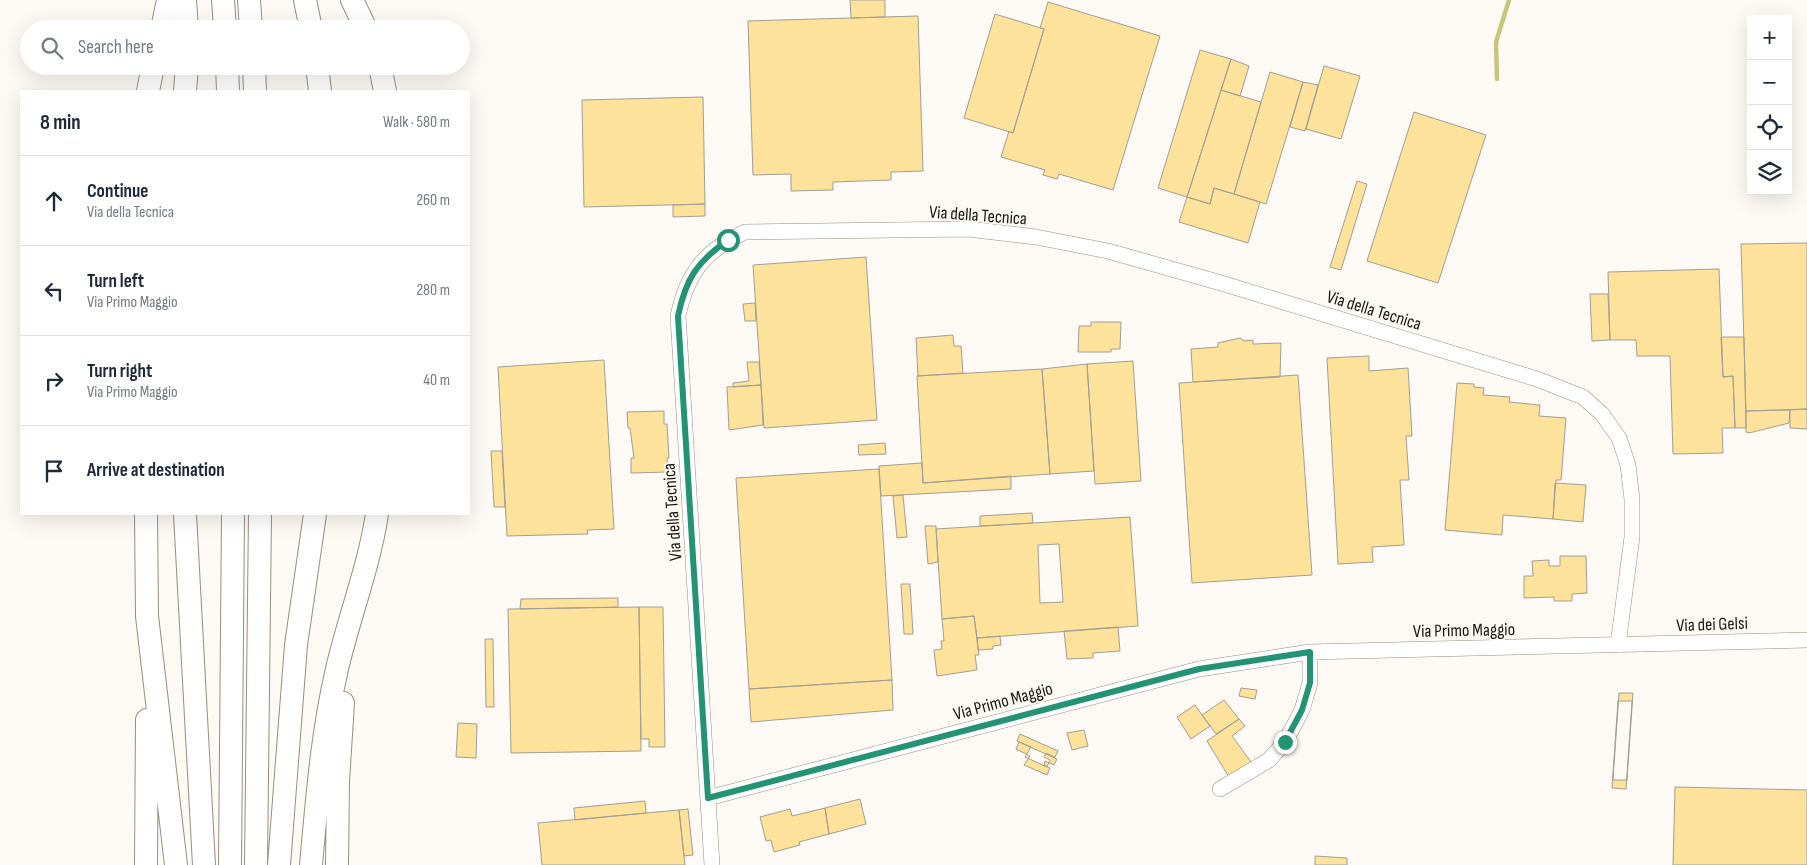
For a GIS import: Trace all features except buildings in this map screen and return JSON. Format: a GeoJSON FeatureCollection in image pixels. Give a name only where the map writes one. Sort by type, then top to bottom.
{"type":"FeatureCollection","features":[{"type":"Feature","properties":{"kind":"highway"},"geometry":{"type":"LineString","coordinates":[[164,20],[168,0]]}},
{"type":"Feature","properties":{"kind":"highway"},"geometry":{"type":"LineString","coordinates":[[185,0],[186,20]]}},
{"type":"Feature","properties":{"kind":"highway"},"geometry":{"type":"LineString","coordinates":[[223,0],[224,20]]}},
{"type":"Feature","properties":{"kind":"highway"},"geometry":{"type":"LineString","coordinates":[[249,0],[250,20]]}},
{"type":"Feature","properties":{"kind":"highway"},"geometry":{"type":"LineString","coordinates":[[305,0],[309,20]]}},
{"type":"Feature","properties":{"kind":"highway"},"geometry":{"type":"LineString","coordinates":[[352,0],[362,20]]}},
{"type":"Feature","properties":{"kind":"highway"},"geometry":{"type":"LineString","coordinates":[[148,90],[151,75]]}},
{"type":"Feature","properties":{"kind":"highway"},"geometry":{"type":"LineString","coordinates":[[185,90],[186,75]]}},
{"type":"Feature","properties":{"kind":"highway"},"geometry":{"type":"LineString","coordinates":[[227,75],[228,90]]}},
{"type":"Feature","properties":{"kind":"highway"},"geometry":{"type":"LineString","coordinates":[[254,75],[255,90]]}},
{"type":"Feature","properties":{"kind":"highway"},"geometry":{"type":"LineString","coordinates":[[318,75],[320,90]]}},
{"type":"Feature","properties":{"kind":"highway"},"geometry":{"type":"LineString","coordinates":[[382,75],[386,90]]}},
{"type":"Feature","properties":{"kind":"highway"},"geometry":{"type":"LineString","coordinates":[[146,515],[146,865]]}},
{"type":"Feature","properties":{"kind":"highway"},"geometry":{"type":"LineString","coordinates":[[184,515],[204,865]]}},
{"type":"Feature","properties":{"kind":"highway"},"geometry":{"type":"LineString","coordinates":[[230,865],[233,515]]}},
{"type":"Feature","properties":{"kind":"highway"},"geometry":{"type":"LineString","coordinates":[[256,865],[260,515]]}},
{"type":"Feature","properties":{"kind":"highway"},"geometry":{"type":"LineString","coordinates":[[279,865],[296,645],[315,515]]}},
{"type":"Feature","properties":{"kind":"highway"},"geometry":{"type":"LineString","coordinates":[[311,865],[324,737],[337,668],[377,515]]}},
{"type":"Feature","properties":{"kind":"highway"},"geometry":{"type":"LineString","coordinates":[[147,616],[176,865]]}},
{"type":"Feature","properties":{"kind":"highway"},"geometry":{"type":"LineString","coordinates":[[337,865],[342,711],[352,616]]}},
{"type":"Feature","properties":{"kind":"street","name":"Via della Tecnica"},"geometry":{"type":"LineString","coordinates":[[712,865],[678,316],[682,295],[694,271],[707,255],[728,240],[745,232],[968,229],[1036,237],[1108,251],[1231,286],[1537,379],[1583,397],[1602,414],[1619,438],[1628,465],[1632,498],[1632,537],[1618,646]]}},
{"type":"Feature","properties":{"kind":"street","name":"Via dei Gelsi"},"geometry":{"type":"LineString","coordinates":[[1618,646],[1807,640]]}},
{"type":"Feature","properties":{"kind":"street","name":"Via Primo Maggio"},"geometry":{"type":"LineString","coordinates":[[708,798],[1199,669],[1310,652],[1618,646]]}},
{"type":"Feature","properties":{"kind":"street"},"geometry":{"type":"LineString","coordinates":[[1220,789],[1269,760],[1285,742],[1302,710],[1310,683],[1310,652]]}},
{"type":"Feature","properties":{"kind":"waterway"},"geometry":{"type":"LineString","coordinates":[[1497,79],[1496,42],[1509,0]]}},
{"type":"Feature","properties":{"kind":"route"},"geometry":{"type":"LineString","coordinates":[[728,240],[707,255],[694,271],[682,295],[678,316],[708,798],[1199,669],[1310,652],[1310,683],[1302,710],[1285,742]]}}]}
